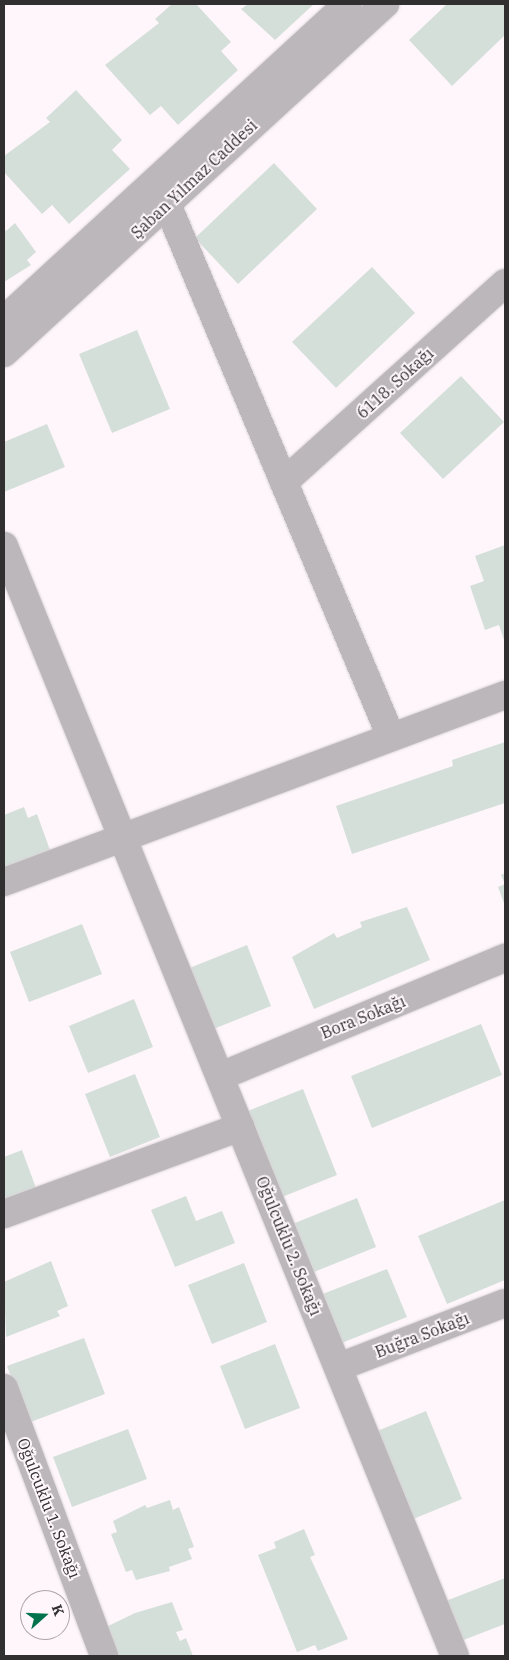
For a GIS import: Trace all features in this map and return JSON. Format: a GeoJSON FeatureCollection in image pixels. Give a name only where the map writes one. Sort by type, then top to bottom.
{"type":"FeatureCollection","features":[{"type":"Feature","properties":{"kind":"street","name":"Şaban Yılmaz Caddesi"},"geometry":{"type":"LineString","coordinates":[[4,320],[348,4]]}},
{"type":"Feature","properties":{"kind":"street","name":"Şaban Yılmaz Caddesi"},"geometry":{"type":"LineString","coordinates":[[4,354],[384,4]]}},
{"type":"Feature","properties":{"kind":"street"},"geometry":{"type":"LineString","coordinates":[[167,204],[391,737]]}},
{"type":"Feature","properties":{"kind":"street","name":"6118. Sokağı"},"geometry":{"type":"LineString","coordinates":[[284,482],[505,282]]}},
{"type":"Feature","properties":{"kind":"street","name":"Oğulcuklu 2. Sokağı"},"geometry":{"type":"LineString","coordinates":[[4,546],[456,1656]]}},
{"type":"Feature","properties":{"kind":"street"},"geometry":{"type":"LineString","coordinates":[[4,882],[123,835],[505,695]]}},
{"type":"Feature","properties":{"kind":"street","name":"Bora Sokağı"},"geometry":{"type":"LineString","coordinates":[[221,1076],[505,958]]}},
{"type":"Feature","properties":{"kind":"street"},"geometry":{"type":"LineString","coordinates":[[4,1214],[241,1127]]}},
{"type":"Feature","properties":{"kind":"street","name":"Buğra Sokağı"},"geometry":{"type":"LineString","coordinates":[[339,1367],[505,1303]]}},
{"type":"Feature","properties":{"kind":"street","name":"Oğulcuklu 1. Sokağı"},"geometry":{"type":"LineString","coordinates":[[4,1388],[104,1656]]}},
{"type":"Feature","properties":{"kind":"building"},"geometry":{"type":"Polygon","coordinates":[[[172,4],[196,4],[231,42],[221,51],[238,70],[178,125],[161,106],[150,115],[105,65],[159,23],[155,19],[172,4]]]}},
{"type":"Feature","properties":{"kind":"building"},"geometry":{"type":"Polygon","coordinates":[[[248,4],[314,4],[275,40],[241,9],[248,4]]]}},
{"type":"Feature","properties":{"kind":"building"},"geometry":{"type":"Polygon","coordinates":[[[447,4],[505,4],[505,35],[452,86],[409,40],[447,4]]]}},
{"type":"Feature","properties":{"kind":"building"},"geometry":{"type":"Polygon","coordinates":[[[76,90],[122,140],[112,150],[130,169],[69,224],[52,205],[42,214],[4,172],[4,156],[50,122],[46,118],[76,90]]]}},
{"type":"Feature","properties":{"kind":"building"},"geometry":{"type":"Polygon","coordinates":[[[274,163],[317,209],[238,284],[195,238],[274,163]]]}},
{"type":"Feature","properties":{"kind":"building"},"geometry":{"type":"Polygon","coordinates":[[[15,223],[36,252],[27,260],[31,265],[4,282],[4,228],[6,231],[15,223]]]}},
{"type":"Feature","properties":{"kind":"building"},"geometry":{"type":"Polygon","coordinates":[[[372,267],[415,313],[336,388],[292,342],[372,267]]]}},
{"type":"Feature","properties":{"kind":"building"},"geometry":{"type":"Polygon","coordinates":[[[137,330],[170,409],[112,433],[79,354],[137,330]]]}},
{"type":"Feature","properties":{"kind":"building"},"geometry":{"type":"Polygon","coordinates":[[[461,376],[504,422],[443,479],[400,433],[461,376]]]}},
{"type":"Feature","properties":{"kind":"building"},"geometry":{"type":"Polygon","coordinates":[[[47,424],[65,467],[4,492],[4,442],[47,424]]]}},
{"type":"Feature","properties":{"kind":"building"},"geometry":{"type":"Polygon","coordinates":[[[505,545],[505,643],[499,625],[485,630],[470,586],[484,581],[475,556],[505,545]]]}},
{"type":"Feature","properties":{"kind":"building"},"geometry":{"type":"Polygon","coordinates":[[[505,742],[505,803],[352,854],[336,806],[453,766],[452,760],[505,742]]]}},
{"type":"Feature","properties":{"kind":"building"},"geometry":{"type":"Polygon","coordinates":[[[24,807],[28,818],[37,814],[50,850],[4,867],[4,815],[24,807]]]}},
{"type":"Feature","properties":{"kind":"building"},"geometry":{"type":"Polygon","coordinates":[[[505,873],[505,884],[501,875],[505,873]]]}},
{"type":"Feature","properties":{"kind":"building"},"geometry":{"type":"Polygon","coordinates":[[[505,884],[505,906],[498,887],[505,884]]]}},
{"type":"Feature","properties":{"kind":"building"},"geometry":{"type":"Polygon","coordinates":[[[407,907],[430,960],[314,1009],[292,957],[334,933],[337,938],[362,927],[360,922],[407,907]]]}},
{"type":"Feature","properties":{"kind":"building"},"geometry":{"type":"Polygon","coordinates":[[[82,924],[102,974],[29,1002],[10,952],[82,924]]]}},
{"type":"Feature","properties":{"kind":"building"},"geometry":{"type":"Polygon","coordinates":[[[247,945],[271,1006],[211,1030],[187,969],[247,945]]]}},
{"type":"Feature","properties":{"kind":"building"},"geometry":{"type":"Polygon","coordinates":[[[134,999],[153,1047],[88,1073],[69,1026],[134,999]]]}},
{"type":"Feature","properties":{"kind":"building"},"geometry":{"type":"Polygon","coordinates":[[[481,1024],[502,1075],[372,1128],[351,1076],[481,1024]]]}},
{"type":"Feature","properties":{"kind":"building"},"geometry":{"type":"Polygon","coordinates":[[[135,1074],[160,1137],[110,1157],[85,1094],[135,1074]]]}},
{"type":"Feature","properties":{"kind":"building"},"geometry":{"type":"Polygon","coordinates":[[[303,1089],[337,1175],[282,1197],[248,1111],[303,1089]]]}},
{"type":"Feature","properties":{"kind":"building"},"geometry":{"type":"Polygon","coordinates":[[[22,1150],[39,1196],[4,1209],[4,1157],[22,1150]]]}},
{"type":"Feature","properties":{"kind":"building"},"geometry":{"type":"Polygon","coordinates":[[[186,1196],[196,1221],[222,1211],[235,1243],[175,1267],[151,1210],[186,1196]]]}},
{"type":"Feature","properties":{"kind":"building"},"geometry":{"type":"Polygon","coordinates":[[[357,1198],[376,1247],[309,1274],[290,1225],[357,1198]]]}},
{"type":"Feature","properties":{"kind":"building"},"geometry":{"type":"Polygon","coordinates":[[[505,1200],[505,1280],[447,1304],[418,1236],[505,1200]]]}},
{"type":"Feature","properties":{"kind":"building"},"geometry":{"type":"Polygon","coordinates":[[[51,1261],[68,1306],[57,1311],[60,1316],[6,1337],[4,1282],[51,1261]]]}},
{"type":"Feature","properties":{"kind":"building"},"geometry":{"type":"Polygon","coordinates":[[[244,1263],[267,1322],[212,1344],[188,1285],[244,1263]]]}},
{"type":"Feature","properties":{"kind":"building"},"geometry":{"type":"Polygon","coordinates":[[[387,1269],[407,1317],[339,1344],[320,1295],[387,1269]]]}},
{"type":"Feature","properties":{"kind":"building"},"geometry":{"type":"Polygon","coordinates":[[[84,1338],[105,1394],[28,1423],[7,1366],[84,1338]]]}},
{"type":"Feature","properties":{"kind":"building"},"geometry":{"type":"Polygon","coordinates":[[[275,1344],[300,1408],[245,1429],[220,1366],[275,1344]]]}},
{"type":"Feature","properties":{"kind":"building"},"geometry":{"type":"Polygon","coordinates":[[[426,1411],[462,1499],[406,1522],[370,1434],[426,1411]]]}},
{"type":"Feature","properties":{"kind":"building"},"geometry":{"type":"Polygon","coordinates":[[[128,1429],[147,1479],[72,1507],[53,1457],[128,1429]]]}},
{"type":"Feature","properties":{"kind":"building"},"geometry":{"type":"Polygon","coordinates":[[[170,1500],[173,1510],[179,1507],[194,1547],[188,1549],[192,1559],[169,1567],[170,1571],[136,1580],[132,1570],[126,1572],[111,1534],[117,1532],[113,1521],[145,1505],[147,1508],[170,1500]]]}},
{"type":"Feature","properties":{"kind":"building"},"geometry":{"type":"Polygon","coordinates":[[[304,1529],[315,1555],[310,1557],[348,1639],[318,1651],[315,1645],[297,1652],[258,1555],[276,1548],[274,1542],[304,1529]]]}},
{"type":"Feature","properties":{"kind":"building"},"geometry":{"type":"Polygon","coordinates":[[[505,1578],[505,1624],[453,1644],[438,1604],[505,1578]]]}},
{"type":"Feature","properties":{"kind":"building"},"geometry":{"type":"Polygon","coordinates":[[[172,1602],[183,1630],[176,1632],[180,1641],[186,1638],[193,1656],[113,1656],[102,1629],[135,1613],[172,1602]]]}}]}
